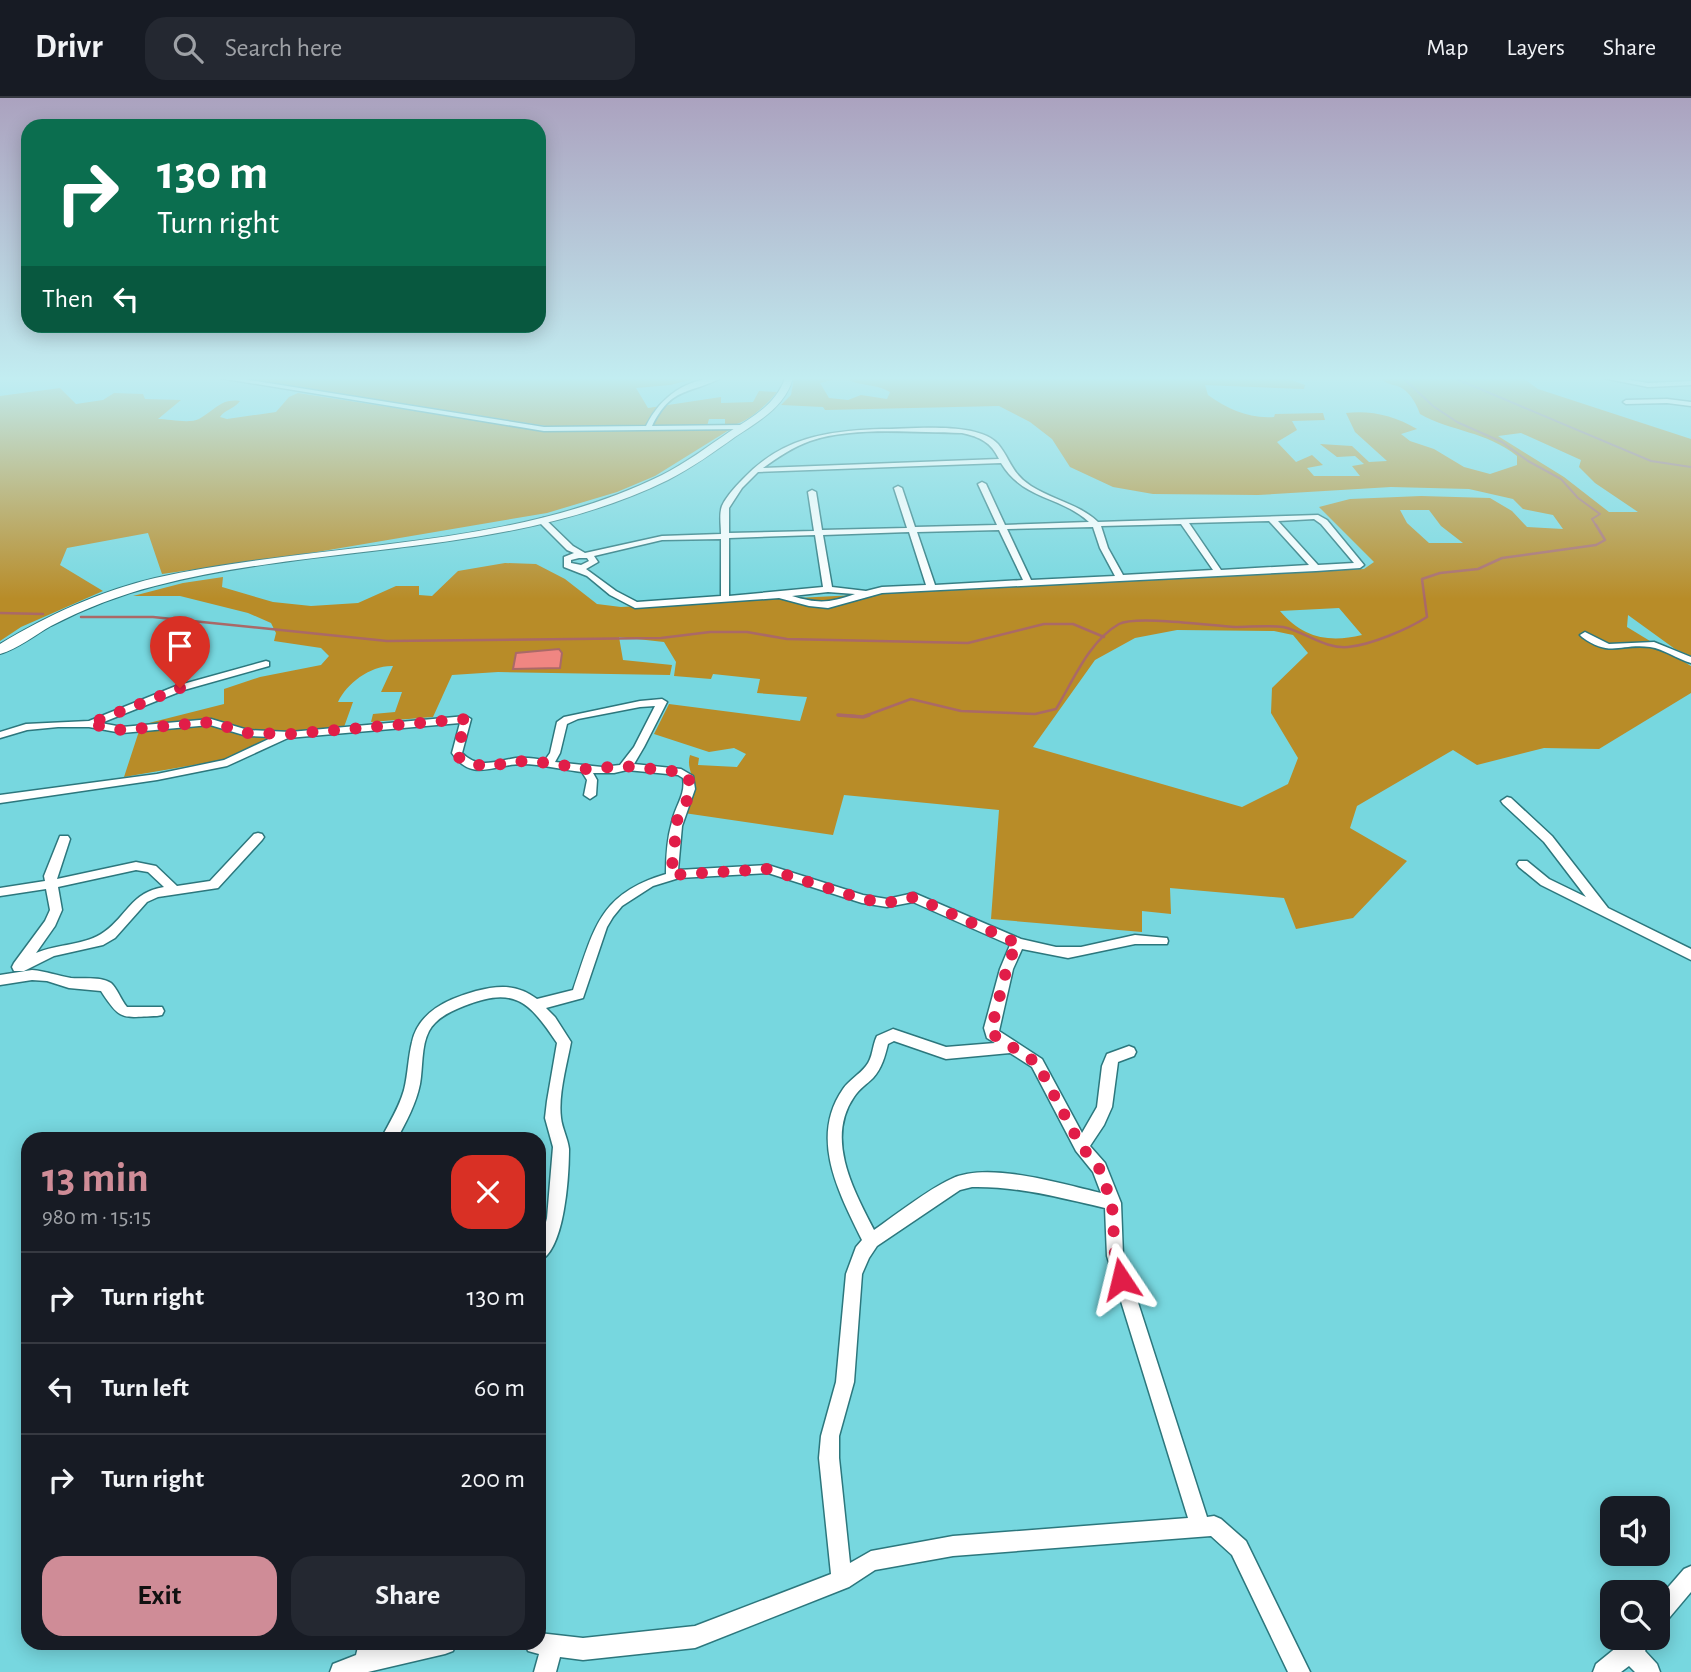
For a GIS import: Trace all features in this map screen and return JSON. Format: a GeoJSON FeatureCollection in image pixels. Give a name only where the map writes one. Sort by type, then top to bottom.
{"type":"FeatureCollection","features":[{"type":"Feature","properties":{"kind":"street"},"geometry":{"type":"LineString","coordinates":[[0,650],[91,603],[158,581],[536,521],[603,503],[661,480],[705,451]]}},
{"type":"Feature","properties":{"kind":"street"},"geometry":{"type":"LineString","coordinates":[[725,599],[725,508],[737,489],[782,451]]}},
{"type":"Feature","properties":{"kind":"street"},"geometry":{"type":"LineString","coordinates":[[998,451],[1013,476],[1026,487],[1078,512],[1097,525],[1105,550],[1120,578]]}},
{"type":"Feature","properties":{"kind":"street"},"geometry":{"type":"LineString","coordinates":[[757,470],[1003,461]]}},
{"type":"Feature","properties":{"kind":"street"},"geometry":{"type":"LineString","coordinates":[[982,484],[1029,584]]}},
{"type":"Feature","properties":{"kind":"street"},"geometry":{"type":"LineString","coordinates":[[898,488],[930,587]]}},
{"type":"Feature","properties":{"kind":"street"},"geometry":{"type":"LineString","coordinates":[[812,492],[828,589]]}},
{"type":"Feature","properties":{"kind":"street"},"geometry":{"type":"LineString","coordinates":[[536,521],[565,553],[567,565],[577,568],[635,605],[779,596],[828,589],[863,592],[1360,565],[1322,520],[1315,517],[688,539],[629,546],[589,558],[567,559]]}},
{"type":"Feature","properties":{"kind":"street"},"geometry":{"type":"LineString","coordinates":[[1271,518],[1315,568]]}},
{"type":"Feature","properties":{"kind":"street"},"geometry":{"type":"LineString","coordinates":[[536,521],[570,548],[589,558],[619,591],[619,595]]}},
{"type":"Feature","properties":{"kind":"street"},"geometry":{"type":"LineString","coordinates":[[1184,522],[1218,572]]}},
{"type":"Feature","properties":{"kind":"street"},"geometry":{"type":"LineString","coordinates":[[577,568],[589,558]]}},
{"type":"Feature","properties":{"kind":"street"},"geometry":{"type":"LineString","coordinates":[[779,596],[828,605],[863,592]]}},
{"type":"Feature","properties":{"kind":"street"},"geometry":{"type":"LineString","coordinates":[[1585,635],[1599,646],[1609,648],[1649,644],[1691,660]]}},
{"type":"Feature","properties":{"kind":"street"},"geometry":{"type":"LineString","coordinates":[[89,724],[180,688],[266,664]]}},
{"type":"Feature","properties":{"kind":"street"},"geometry":{"type":"LineString","coordinates":[[549,763],[555,753],[562,722],[571,716],[604,713],[639,704],[661,703],[625,766]]}},
{"type":"Feature","properties":{"kind":"street"},"geometry":{"type":"LineString","coordinates":[[0,736],[40,725],[89,724],[122,730],[211,722],[247,733],[287,734],[466,719],[457,753],[460,759],[485,767],[518,761],[586,769],[625,766],[681,772],[688,776],[688,799],[678,814],[671,875]]}},
{"type":"Feature","properties":{"kind":"street"},"geometry":{"type":"LineString","coordinates":[[0,799],[157,777],[227,764],[287,734]]}},
{"type":"Feature","properties":{"kind":"street"},"geometry":{"type":"LineString","coordinates":[[586,769],[592,780],[590,794]]}},
{"type":"Feature","properties":{"kind":"street"},"geometry":{"type":"LineString","coordinates":[[1507,801],[1548,839],[1604,911]]}},
{"type":"Feature","properties":{"kind":"street"},"geometry":{"type":"LineString","coordinates":[[11,975],[51,952],[97,942],[116,929],[143,900],[155,893],[173,888],[205,886],[220,881],[258,837]]}},
{"type":"Feature","properties":{"kind":"street"},"geometry":{"type":"LineString","coordinates":[[11,975],[51,923],[56,910],[51,884],[53,864],[64,839]]}},
{"type":"Feature","properties":{"kind":"street"},"geometry":{"type":"LineString","coordinates":[[1522,864],[1545,881],[1691,955]]}},
{"type":"Feature","properties":{"kind":"street"},"geometry":{"type":"LineString","coordinates":[[0,892],[136,866],[152,869],[173,888]]}},
{"type":"Feature","properties":{"kind":"street"},"geometry":{"type":"LineString","coordinates":[[535,1005],[578,994],[601,927],[609,914],[618,903],[649,883],[671,875],[768,869],[862,899],[887,903],[914,897],[1019,944],[1030,944],[1056,953],[1071,953],[1129,938],[1162,941]]}},
{"type":"Feature","properties":{"kind":"street"},"geometry":{"type":"LineString","coordinates":[[1019,944],[1013,948],[1008,960],[991,1028],[998,1039],[1014,1046],[1037,1063],[1081,1146],[1099,1168],[1112,1203],[1115,1256],[1121,1279],[1200,1525]]}},
{"type":"Feature","properties":{"kind":"street"},"geometry":{"type":"LineString","coordinates":[[11,975],[47,976],[69,984],[96,984],[106,987],[125,1012],[157,1011]]}},
{"type":"Feature","properties":{"kind":"street"},"geometry":{"type":"LineString","coordinates":[[392,1132],[411,1092],[420,1037],[424,1028],[437,1014],[470,998],[506,989],[523,995],[550,1021],[564,1042],[553,1118],[561,1147],[555,1218],[546,1243]]}},
{"type":"Feature","properties":{"kind":"street"},"geometry":{"type":"LineString","coordinates":[[871,1241],[842,1184],[837,1167],[835,1130],[842,1104],[849,1091],[875,1064],[882,1040],[893,1035],[946,1053],[1014,1046]]}},
{"type":"Feature","properties":{"kind":"street"},"geometry":{"type":"LineString","coordinates":[[1081,1146],[1096,1126],[1104,1108],[1112,1058],[1129,1052]]}},
{"type":"Feature","properties":{"kind":"street"},"geometry":{"type":"LineString","coordinates":[[842,1580],[829,1458],[830,1436],[845,1382],[854,1274],[871,1241],[956,1184],[970,1179],[1013,1183],[1112,1203]]}},
{"type":"Feature","properties":{"kind":"street"},"geometry":{"type":"LineString","coordinates":[[546,1645],[583,1649],[695,1637],[842,1580],[871,1561],[953,1546],[1200,1525],[1214,1526],[1239,1548],[1299,1672]]}},
{"type":"Feature","properties":{"kind":"street"},"geometry":{"type":"LineString","coordinates":[[1670,1601],[1691,1576]]}},
{"type":"Feature","properties":{"kind":"street"},"geometry":{"type":"LineString","coordinates":[[341,1672],[367,1653],[390,1650]]}},
{"type":"Feature","properties":{"kind":"street"},"geometry":{"type":"LineString","coordinates":[[544,1650],[545,1672]]}},
{"type":"Feature","properties":{"kind":"street"},"geometry":{"type":"LineString","coordinates":[[1604,1672],[1629,1650]]}},
{"type":"Feature","properties":{"kind":"street"},"geometry":{"type":"LineString","coordinates":[[1639,1650],[1649,1672]]}},
{"type":"Feature","properties":{"kind":"shaded area"},"geometry":{"type":"Polygon","coordinates":[[[0,451],[694,451],[655,476],[617,492],[547,513],[317,552],[162,574],[148,533],[67,548],[60,565],[103,591],[21,627],[0,641],[0,451]]]}},
{"type":"Feature","properties":{"kind":"shaded area"},"geometry":{"type":"Polygon","coordinates":[[[1060,451],[1286,451],[1296,462],[1312,455],[1323,465],[1307,468],[1314,476],[1360,476],[1352,466],[1364,464],[1355,456],[1337,457],[1330,451],[1358,451],[1369,462],[1387,461],[1376,451],[1438,451],[1464,467],[1490,474],[1517,465],[1517,456],[1510,451],[1523,451],[1564,477],[1609,512],[1638,512],[1595,483],[1579,467],[1581,460],[1562,451],[1691,451],[1691,656],[1675,649],[1628,615],[1627,627],[1691,666],[1691,693],[1599,749],[1544,748],[1477,765],[1453,750],[1357,806],[1350,828],[1407,861],[1353,918],[1296,929],[1284,898],[1170,888],[1171,914],[1142,911],[1142,932],[991,919],[999,810],[844,795],[833,835],[684,813],[694,791],[690,755],[699,758],[698,765],[737,767],[746,754],[734,748],[709,752],[654,734],[669,704],[800,721],[807,697],[757,693],[760,679],[713,674],[711,679],[674,676],[676,662],[664,642],[619,637],[623,660],[672,665],[670,675],[498,672],[452,675],[433,717],[371,722],[373,714],[395,712],[402,692],[381,692],[393,666],[385,666],[368,672],[342,695],[338,702],[353,702],[344,727],[293,732],[223,760],[124,777],[141,725],[224,704],[224,689],[260,677],[321,665],[329,656],[321,648],[274,641],[276,633],[271,623],[248,613],[180,596],[133,596],[183,583],[223,577],[222,587],[273,602],[311,606],[358,603],[396,586],[419,586],[419,595],[432,596],[458,571],[505,563],[536,564],[565,579],[597,604],[621,607],[1364,569],[1374,562],[1319,507],[1350,499],[1421,496],[1490,498],[1512,511],[1527,527],[1563,529],[1553,515],[1523,509],[1513,499],[1469,489],[1391,487],[1258,495],[1153,494],[1113,487],[1070,467],[1060,451]],[[1400,510],[1407,523],[1429,543],[1463,543],[1441,526],[1429,510],[1400,510]],[[1339,608],[1280,611],[1298,627],[1317,636],[1338,638],[1362,635],[1339,608]],[[1177,630],[1135,638],[1095,660],[1033,747],[1242,807],[1288,784],[1298,758],[1271,713],[1272,688],[1308,653],[1293,635],[1274,631],[1177,630]]]}},
{"type":"Feature","properties":{"kind":"shaded area"},"geometry":{"type":"Polygon","coordinates":[[[559,649],[562,653],[560,668],[513,669],[516,653],[559,649]]]}},
{"type":"Feature","properties":{"kind":"waterway"},"geometry":{"type":"LineString","coordinates":[[1515,451],[1561,479],[1578,498],[1600,514],[1592,519],[1597,527]]}},
{"type":"Feature","properties":{"kind":"waterway"},"geometry":{"type":"LineString","coordinates":[[1628,451],[1651,461],[1691,467]]}},
{"type":"Feature","properties":{"kind":"waterway"},"geometry":{"type":"LineString","coordinates":[[1103,637],[1119,624],[1157,621],[1235,627],[1277,626],[1339,647],[1367,643],[1400,631],[1427,617],[1422,579],[1440,573],[1478,569],[1502,558],[1596,545],[1605,540],[1596,525]]}},
{"type":"Feature","properties":{"kind":"waterway"},"geometry":{"type":"LineString","coordinates":[[0,613],[43,614]]}},
{"type":"Feature","properties":{"kind":"waterway"},"geometry":{"type":"LineString","coordinates":[[81,617],[153,617],[387,641],[661,638],[710,632],[747,632],[787,639],[968,643],[1044,624],[1073,624],[1103,637]]}},
{"type":"Feature","properties":{"kind":"waterway"},"geometry":{"type":"LineString","coordinates":[[865,716],[911,699],[961,711],[1035,714],[1056,709],[1090,651],[1103,637]]}},
{"type":"Feature","properties":{"kind":"waterway"},"geometry":{"type":"LineString","coordinates":[[855,716],[838,715],[869,715]]}},
{"type":"Feature","properties":{"kind":"route"},"geometry":{"type":"LineString","coordinates":[[180,688],[89,724],[122,730],[211,722],[255,734],[310,734],[466,719],[457,753],[460,759],[471,764],[485,767],[518,761],[586,769],[625,766],[668,769],[688,776],[688,799],[678,814],[671,875],[732,873],[759,868],[862,899],[887,903],[914,897],[1019,944],[1013,948],[1008,960],[991,1028],[992,1034],[1027,1054],[1037,1063],[1081,1146],[1099,1168],[1112,1203],[1115,1256],[1121,1279]]}}]}
